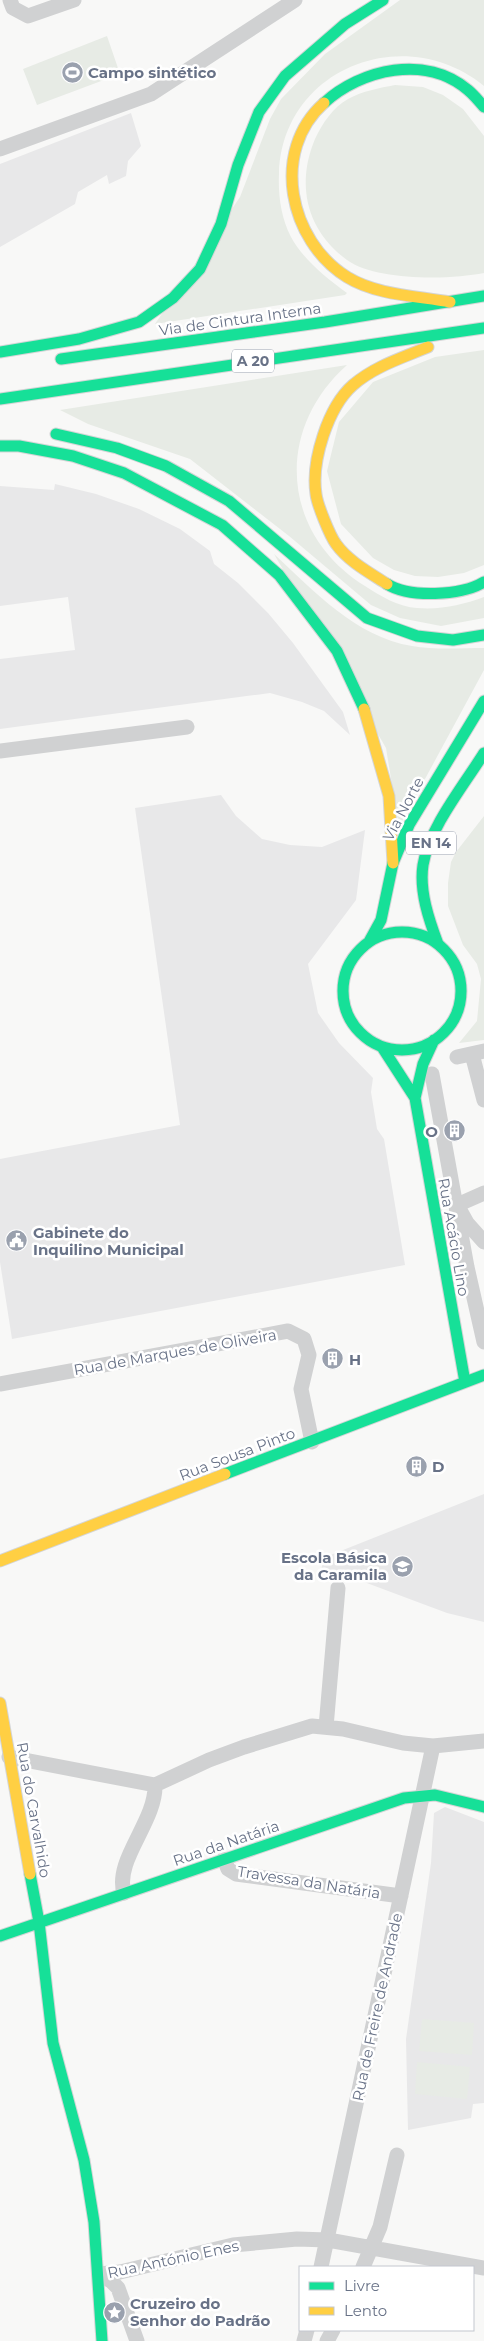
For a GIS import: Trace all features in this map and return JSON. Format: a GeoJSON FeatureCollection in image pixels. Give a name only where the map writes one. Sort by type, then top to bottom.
{"type":"FeatureCollection","features":[{"type":"Feature","properties":{"kind":"main road"},"geometry":{"type":"LineString","coordinates":[[0,352],[79,339],[139,322],[174,298],[200,269],[221,224],[238,165],[259,112],[285,76],[345,24],[367,0]]}},
{"type":"Feature","properties":{"kind":"main road"},"geometry":{"type":"LineString","coordinates":[[345,24],[383,0]]}},
{"type":"Feature","properties":{"kind":"main road"},"geometry":{"type":"LineString","coordinates":[[450,302],[377,288],[348,278],[324,258],[305,235],[295,208],[292,175],[296,149],[304,127],[325,100],[351,82],[385,70],[420,70],[450,79],[467,88],[484,107]]}},
{"type":"Feature","properties":{"kind":"main road","name":"Via de Cintura Interna"},"geometry":{"type":"LineString","coordinates":[[49,361],[484,296]]}},
{"type":"Feature","properties":{"kind":"main road"},"geometry":{"type":"LineString","coordinates":[[482,328],[379,367],[352,386],[333,412],[316,456],[316,494],[336,544],[363,569],[396,590],[441,594],[479,585],[484,582]]}},
{"type":"Feature","properties":{"kind":"main road","name":"A 20"},"geometry":{"type":"LineString","coordinates":[[0,399],[482,328]]}},
{"type":"Feature","properties":{"kind":"main road"},"geometry":{"type":"LineString","coordinates":[[45,432],[117,448],[166,466],[229,501],[367,618],[417,636],[453,640],[484,635]]}},
{"type":"Feature","properties":{"kind":"main road"},"geometry":{"type":"LineString","coordinates":[[0,446],[19,446],[73,456],[124,473],[222,525],[279,576],[337,651],[368,717],[390,796],[393,863]]}},
{"type":"Feature","properties":{"kind":"main road","name":"Via Norte"},"geometry":{"type":"LineString","coordinates":[[370,940],[381,920],[393,863],[408,825],[484,701]]}},
{"type":"Feature","properties":{"kind":"main road","name":"EN 14"},"geometry":{"type":"LineString","coordinates":[[438,944],[428,914],[424,890],[423,864],[432,839],[484,753]]}},
{"type":"Feature","properties":{"kind":"main road"},"geometry":{"type":"LineString","coordinates":[[405,932],[422,935],[438,944],[451,957],[459,974],[461,993],[457,1012],[448,1028],[434,1040],[419,1047],[403,1050],[382,1047],[369,1040],[355,1027],[346,1009],[342,990],[346,970],[356,954],[370,940],[387,934],[405,932]]}},
{"type":"Feature","properties":{"kind":"main road","name":"Rua Acácio Lino"},"geometry":{"type":"LineString","coordinates":[[415,1098],[423,1064],[434,1040]]}},
{"type":"Feature","properties":{"kind":"main road","name":"Rua Acácio Lino"},"geometry":{"type":"LineString","coordinates":[[382,1047],[406,1081],[415,1098],[465,1382]]}},
{"type":"Feature","properties":{"kind":"main road","name":"Rua Sousa Pinto"},"geometry":{"type":"LineString","coordinates":[[0,1560],[312,1442],[484,1374]]}},
{"type":"Feature","properties":{"kind":"main road","name":"Rua do Carvalhido"},"geometry":{"type":"LineString","coordinates":[[0,1703],[39,1922],[53,2043],[84,2160],[99,2274],[102,2341]]}},
{"type":"Feature","properties":{"kind":"main road","name":"Rua da Natária"},"geometry":{"type":"LineString","coordinates":[[0,1936],[404,1798],[424,1794],[452,1797],[484,1808]]}},
{"type":"Feature","properties":{"kind":"street"},"geometry":{"type":"LineString","coordinates":[[10,0],[13,8],[28,16],[74,0]]}},
{"type":"Feature","properties":{"kind":"street"},"geometry":{"type":"LineString","coordinates":[[0,150],[151,94],[295,0]]}},
{"type":"Feature","properties":{"kind":"street"},"geometry":{"type":"LineString","coordinates":[[0,750],[187,727]]}},
{"type":"Feature","properties":{"kind":"street"},"geometry":{"type":"LineString","coordinates":[[457,1057],[478,1052],[484,1100]]}},
{"type":"Feature","properties":{"kind":"street"},"geometry":{"type":"LineString","coordinates":[[432,1074],[467,1267],[484,1342]]}},
{"type":"Feature","properties":{"kind":"street"},"geometry":{"type":"LineString","coordinates":[[457,1206],[484,1193]]}},
{"type":"Feature","properties":{"kind":"street"},"geometry":{"type":"LineString","coordinates":[[457,1206],[467,1223],[484,1242]]}},
{"type":"Feature","properties":{"kind":"street","name":"Rua de Marques de Oliveira"},"geometry":{"type":"LineString","coordinates":[[0,1384],[288,1331],[304,1339],[309,1355],[301,1389],[312,1442]]}},
{"type":"Feature","properties":{"kind":"street"},"geometry":{"type":"LineString","coordinates":[[326,1727],[338,1588]]}},
{"type":"Feature","properties":{"kind":"street"},"geometry":{"type":"LineString","coordinates":[[10,1757],[155,1785],[209,1760],[312,1726],[326,1727],[404,1743],[433,1746],[484,1741]]}},
{"type":"Feature","properties":{"kind":"street","name":"Rua de Freire de Andrade"},"geometry":{"type":"LineString","coordinates":[[321,2266],[373,2017],[424,1794],[433,1746]]}},
{"type":"Feature","properties":{"kind":"street"},"geometry":{"type":"LineString","coordinates":[[124,1893],[122,1875],[153,1807],[155,1785]]}},
{"type":"Feature","properties":{"kind":"street","name":"Travessa da Natária"},"geometry":{"type":"LineString","coordinates":[[224,1859],[228,1869],[236,1874],[401,1896]]}},
{"type":"Feature","properties":{"kind":"street"},"geometry":{"type":"LineString","coordinates":[[363,2266],[372,2248],[390,2190],[397,2155]]}},
{"type":"Feature","properties":{"kind":"street","name":"Rua António Enes"},"geometry":{"type":"LineString","coordinates":[[99,2274],[120,2272],[233,2245],[297,2239],[328,2240],[473,2266]]}},
{"type":"Feature","properties":{"kind":"street"},"geometry":{"type":"LineString","coordinates":[[99,2274],[118,2288],[137,2341]]}},
{"type":"Feature","properties":{"kind":"shaded area"},"geometry":{"type":"Polygon","coordinates":[[[400,0],[484,0],[484,86],[453,67],[419,57],[385,57],[353,66],[324,82],[301,106],[285,137],[279,174],[279,190],[283,214],[291,237],[302,253],[323,274],[347,293],[345,295],[155,324],[240,197],[270,119],[281,99],[325,54],[400,0]]]}},
{"type":"Feature","properties":{"kind":"shaded area","name":"Campo sintético"},"geometry":{"type":"Polygon","coordinates":[[[107,36],[120,74],[37,105],[23,69],[107,36]]]}},
{"type":"Feature","properties":{"kind":"shaded area"},"geometry":{"type":"Polygon","coordinates":[[[395,85],[423,87],[443,95],[463,109],[484,136],[484,273],[433,278],[376,272],[347,260],[322,235],[314,220],[308,205],[306,173],[315,139],[328,116],[343,102],[354,96],[395,85]]]}},
{"type":"Feature","properties":{"kind":"shaded area"},"geometry":{"type":"Polygon","coordinates":[[[131,113],[141,146],[128,161],[126,176],[109,184],[107,175],[78,192],[75,204],[0,247],[0,164],[131,113]]]}},
{"type":"Feature","properties":{"kind":"shaded area"},"geometry":{"type":"Polygon","coordinates":[[[484,350],[484,565],[464,573],[438,577],[415,576],[394,570],[373,558],[341,524],[327,471],[339,422],[373,382],[435,357],[484,350]]]}},
{"type":"Feature","properties":{"kind":"shaded area"},"geometry":{"type":"Polygon","coordinates":[[[347,365],[323,391],[307,420],[298,450],[297,480],[303,510],[316,539],[337,564],[377,594],[403,606],[426,608],[443,608],[459,605],[484,597],[484,618],[441,626],[400,618],[371,605],[289,536],[190,459],[88,424],[60,410],[347,365]]]}},
{"type":"Feature","properties":{"kind":"shaded area"},"geometry":{"type":"Polygon","coordinates":[[[55,484],[96,494],[139,509],[180,529],[210,551],[214,564],[238,583],[268,613],[293,643],[343,712],[350,735],[324,711],[302,702],[270,693],[0,729],[0,659],[75,650],[68,597],[0,606],[0,486],[54,490],[55,484]]]}},
{"type":"Feature","properties":{"kind":"shaded area"},"geometry":{"type":"Polygon","coordinates":[[[274,554],[337,611],[372,633],[412,646],[484,648],[484,670],[399,827],[386,748],[274,554]]]}},
{"type":"Feature","properties":{"kind":"shaded area"},"geometry":{"type":"Polygon","coordinates":[[[221,795],[236,816],[262,839],[290,845],[322,847],[365,830],[356,900],[308,964],[318,1013],[339,1043],[373,1078],[371,1092],[377,1129],[384,1139],[405,1265],[12,1339],[0,1262],[0,1159],[180,1125],[135,808],[221,795]]]}},
{"type":"Feature","properties":{"kind":"shaded area"},"geometry":{"type":"Polygon","coordinates":[[[484,816],[484,1040],[459,1043],[477,1021],[481,979],[477,964],[463,945],[448,906],[448,883],[451,862],[456,852],[484,816]]]}},
{"type":"Feature","properties":{"kind":"shaded area","name":"Escola Básica da Caramila"},"geometry":{"type":"Polygon","coordinates":[[[484,1494],[484,1622],[447,1613],[348,1576],[321,1574],[323,1558],[484,1494]]]}},
{"type":"Feature","properties":{"kind":"shaded area"},"geometry":{"type":"Polygon","coordinates":[[[445,1807],[484,1822],[484,2103],[473,2104],[471,2118],[408,2130],[406,2039],[431,1863],[434,1813],[445,1807]]]}},
{"type":"Feature","properties":{"kind":"shaded area"},"geometry":{"type":"Polygon","coordinates":[[[422,2019],[474,2023],[472,2055],[419,2051],[422,2019]]]}},
{"type":"Feature","properties":{"kind":"shaded area"},"geometry":{"type":"Polygon","coordinates":[[[417,2062],[470,2067],[467,2099],[415,2094],[417,2062]]]}},
{"type":"Feature","properties":{"kind":"traffic: fast"},"geometry":{"type":"LineString","coordinates":[[0,352],[79,339],[139,322],[173,298],[200,269],[221,224],[238,165],[259,112],[285,76],[345,24],[383,0]]}},
{"type":"Feature","properties":{"kind":"traffic: fast"},"geometry":{"type":"LineString","coordinates":[[324,103],[339,91],[375,74],[394,70],[414,69],[433,72],[451,79],[468,90],[484,107]]}},
{"type":"Feature","properties":{"kind":"traffic: fast"},"geometry":{"type":"LineString","coordinates":[[61,359],[325,322],[484,296]]}},
{"type":"Feature","properties":{"kind":"traffic: fast"},"geometry":{"type":"LineString","coordinates":[[0,399],[484,328]]}},
{"type":"Feature","properties":{"kind":"traffic: fast"},"geometry":{"type":"LineString","coordinates":[[56,434],[117,448],[166,466],[229,501],[367,618],[417,636],[453,640],[484,635]]}},
{"type":"Feature","properties":{"kind":"traffic: fast"},"geometry":{"type":"LineString","coordinates":[[0,446],[19,446],[73,456],[124,473],[222,525],[279,575],[337,651],[364,709]]}},
{"type":"Feature","properties":{"kind":"traffic: fast"},"geometry":{"type":"LineString","coordinates":[[387,584],[408,592],[435,594],[462,590],[484,582]]}},
{"type":"Feature","properties":{"kind":"traffic: fast"},"geometry":{"type":"LineString","coordinates":[[370,940],[381,920],[393,863],[409,825],[484,701]]}},
{"type":"Feature","properties":{"kind":"traffic: fast"},"geometry":{"type":"LineString","coordinates":[[438,944],[428,915],[422,885],[423,865],[432,836],[457,793],[484,753]]}},
{"type":"Feature","properties":{"kind":"traffic: fast"},"geometry":{"type":"LineString","coordinates":[[402,932],[424,937],[444,949],[456,969],[461,991],[456,1013],[444,1033],[424,1045],[402,1050],[380,1045],[360,1033],[348,1013],[343,991],[348,969],[360,949],[380,937],[402,932]]}},
{"type":"Feature","properties":{"kind":"traffic: fast"},"geometry":{"type":"LineString","coordinates":[[415,1098],[423,1064],[434,1040]]}},
{"type":"Feature","properties":{"kind":"traffic: fast"},"geometry":{"type":"LineString","coordinates":[[382,1047],[415,1098],[465,1382]]}},
{"type":"Feature","properties":{"kind":"traffic: fast"},"geometry":{"type":"LineString","coordinates":[[225,1474],[484,1375]]}},
{"type":"Feature","properties":{"kind":"traffic: fast"},"geometry":{"type":"LineString","coordinates":[[0,1936],[404,1798],[435,1795],[484,1807]]}},
{"type":"Feature","properties":{"kind":"traffic: fast"},"geometry":{"type":"LineString","coordinates":[[30,1874],[39,1922],[53,2043],[84,2160],[94,2222],[102,2341]]}},
{"type":"Feature","properties":{"kind":"traffic: slow"},"geometry":{"type":"LineString","coordinates":[[324,103],[307,123],[297,145],[292,170],[294,194],[300,219],[311,241],[327,261],[358,283],[384,291],[450,302]]}},
{"type":"Feature","properties":{"kind":"traffic: slow"},"geometry":{"type":"LineString","coordinates":[[387,584],[353,561],[333,540],[317,499],[316,466],[323,435],[329,420],[344,395],[353,385],[370,373],[428,347]]}},
{"type":"Feature","properties":{"kind":"traffic: slow"},"geometry":{"type":"LineString","coordinates":[[364,709],[389,796],[393,863]]}},
{"type":"Feature","properties":{"kind":"traffic: slow"},"geometry":{"type":"LineString","coordinates":[[0,1561],[225,1474]]}},
{"type":"Feature","properties":{"kind":"traffic: slow"},"geometry":{"type":"LineString","coordinates":[[0,1703],[30,1874]]}},
{"type":"Feature","properties":{"kind":"place","name":"Campo sintético"},"geometry":{"type":"Point","coordinates":[72,72]}},
{"type":"Feature","properties":{"kind":"place","name":"O"},"geometry":{"type":"Point","coordinates":[454,1131]}},
{"type":"Feature","properties":{"kind":"place","name":"Gabinete do Inquilino Municipal"},"geometry":{"type":"Point","coordinates":[17,1241]}},
{"type":"Feature","properties":{"kind":"place","name":"H"},"geometry":{"type":"Point","coordinates":[333,1359]}},
{"type":"Feature","properties":{"kind":"place","name":"D"},"geometry":{"type":"Point","coordinates":[416,1466]}},
{"type":"Feature","properties":{"kind":"place","name":"Escola Básica da Caramila"},"geometry":{"type":"Point","coordinates":[403,1566]}},
{"type":"Feature","properties":{"kind":"place","name":"Cruzeiro do Senhor do Padrão"},"geometry":{"type":"Point","coordinates":[114,2312]}}]}
